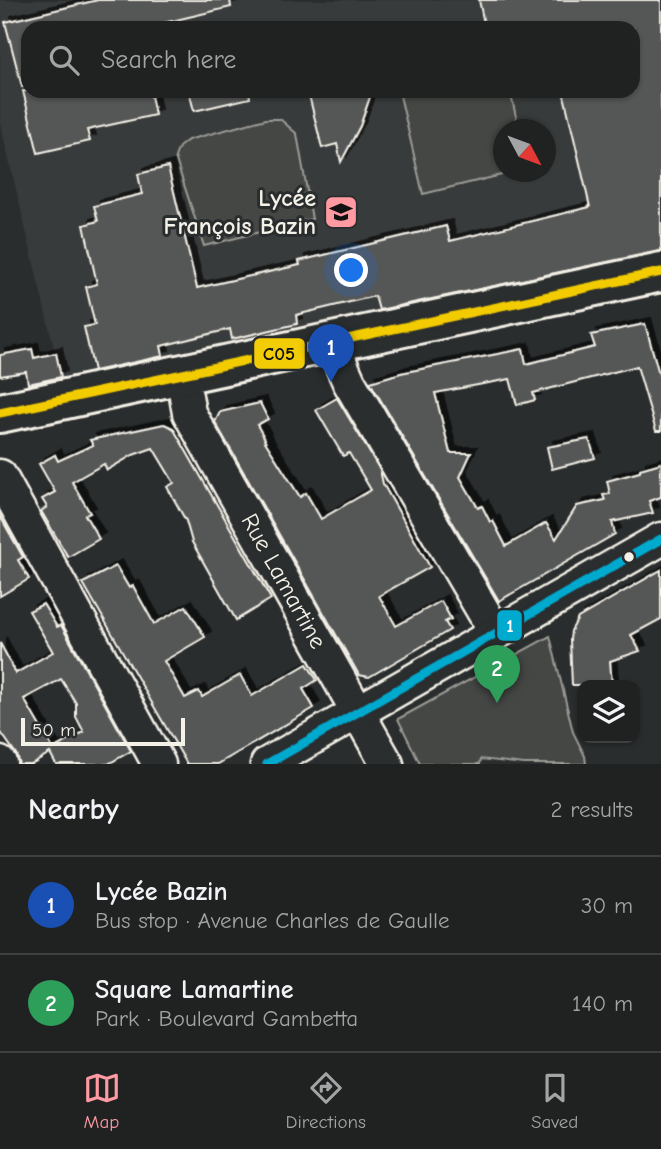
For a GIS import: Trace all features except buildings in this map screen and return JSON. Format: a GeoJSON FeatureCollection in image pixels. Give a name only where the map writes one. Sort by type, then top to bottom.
{"type":"FeatureCollection","features":[{"type":"Feature","properties":{"kind":"main road"},"geometry":{"type":"LineString","coordinates":[[0,433],[186,396],[338,353],[661,272]]}},
{"type":"Feature","properties":{"kind":"main road"},"geometry":{"type":"LineString","coordinates":[[0,413],[661,299]]}},
{"type":"Feature","properties":{"kind":"street"},"geometry":{"type":"LineString","coordinates":[[338,353],[496,633]]}},
{"type":"Feature","properties":{"kind":"street","name":"Rue Lamartine"},"geometry":{"type":"LineString","coordinates":[[186,396],[189,412],[387,764]]}},
{"type":"Feature","properties":{"kind":"street"},"geometry":{"type":"LineString","coordinates":[[0,475],[159,764]]}},
{"type":"Feature","properties":{"kind":"street"},"geometry":{"type":"LineString","coordinates":[[267,764],[661,539]]}},
{"type":"Feature","properties":{"kind":"shaded area","name":"Lycée François Bazin"},"geometry":{"type":"Polygon","coordinates":[[[0,0],[661,0],[661,253],[61,377],[0,123],[0,0]]]}},
{"type":"Feature","properties":{"kind":"shaded area"},"geometry":{"type":"Polygon","coordinates":[[[401,98],[512,98],[517,119],[493,119],[493,177],[423,194],[401,98]]]}},
{"type":"Feature","properties":{"kind":"shaded area"},"geometry":{"type":"Polygon","coordinates":[[[266,119],[280,119],[297,134],[312,219],[204,246],[175,157],[179,147],[188,140],[266,119]]]}},
{"type":"Feature","properties":{"kind":"shaded area"},"geometry":{"type":"Polygon","coordinates":[[[550,636],[573,732],[586,764],[524,764],[481,759],[480,764],[420,764],[398,719],[550,636]]]}},
{"type":"Feature","properties":{"kind":"transit line","name":"C05"},"geometry":{"type":"LineString","coordinates":[[0,413],[661,272]]}},
{"type":"Feature","properties":{"kind":"transit line","name":"1"},"geometry":{"type":"LineString","coordinates":[[267,764],[661,539]]}},
{"type":"Feature","properties":{"kind":"place","name":"Lycée François Bazin"},"geometry":{"type":"Point","coordinates":[341,212]}},
{"type":"Feature","properties":{"kind":"place","name":"Lycée Bazin"},"geometry":{"type":"Point","coordinates":[331,382]}},
{"type":"Feature","properties":{"kind":"place","name":"Square Lamartine"},"geometry":{"type":"Point","coordinates":[497,703]}}]}
